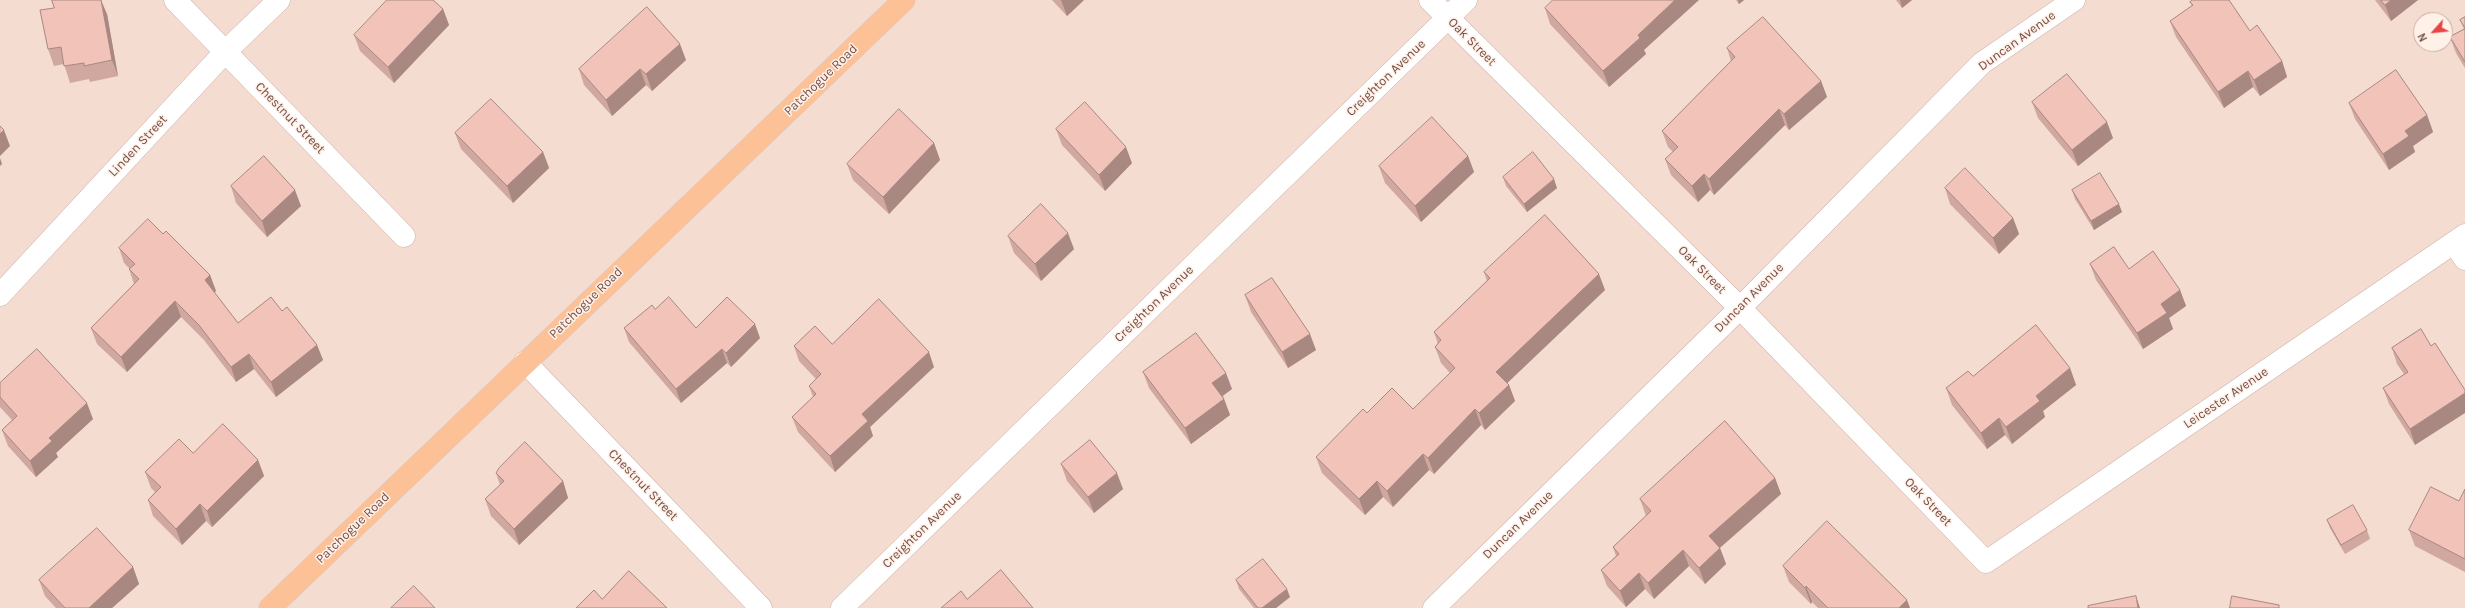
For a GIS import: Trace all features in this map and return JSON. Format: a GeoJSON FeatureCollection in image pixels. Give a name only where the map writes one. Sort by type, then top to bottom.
{"type":"FeatureCollection","features":[{"type":"Feature","properties":{"kind":"main road","name":"Patchogue Road"},"geometry":{"type":"LineString","coordinates":[[270,608],[524,362],[904,0]]}},
{"type":"Feature","properties":{"kind":"street","name":"Chestnut Street"},"geometry":{"type":"LineString","coordinates":[[175,0],[404,236]]}},
{"type":"Feature","properties":{"kind":"street","name":"Linden Street"},"geometry":{"type":"LineString","coordinates":[[0,295],[226,51],[279,0]]}},
{"type":"Feature","properties":{"kind":"street","name":"Oak Street"},"geometry":{"type":"LineString","coordinates":[[1430,0],[1740,308],[1986,562]]}},
{"type":"Feature","properties":{"kind":"street","name":"Creighton Avenue"},"geometry":{"type":"LineString","coordinates":[[842,608],[1466,0]]}},
{"type":"Feature","properties":{"kind":"street","name":"Duncan Avenue"},"geometry":{"type":"LineString","coordinates":[[1434,608],[1740,308],[1982,63],[2074,0]]}},
{"type":"Feature","properties":{"kind":"street","name":"Leicester Avenue"},"geometry":{"type":"LineString","coordinates":[[1986,562],[2461,246]]}},
{"type":"Feature","properties":{"kind":"street","name":"Chestnut Street"},"geometry":{"type":"LineString","coordinates":[[524,362],[761,608]]}},
{"type":"Feature","properties":{"kind":"shaded area"},"geometry":{"type":"Polygon","coordinates":[[[0,0],[2465,0],[2465,608],[0,608],[0,0]]]}},
{"type":"Feature","properties":{"kind":"building"},"geometry":{"type":"Polygon","coordinates":[[[52,0],[101,0],[112,60],[84,66],[84,63],[64,66],[61,47],[48,49],[40,10],[54,8],[52,0]]]}},
{"type":"Feature","properties":{"kind":"building"},"geometry":{"type":"Polygon","coordinates":[[[387,0],[433,0],[443,9],[388,67],[354,35],[387,0]]]}},
{"type":"Feature","properties":{"kind":"building"},"geometry":{"type":"Polygon","coordinates":[[[1553,0],[1675,0],[1638,35],[1640,38],[1603,71],[1545,8],[1553,0]]]}},
{"type":"Feature","properties":{"kind":"building"},"geometry":{"type":"Polygon","coordinates":[[[2193,0],[2229,0],[2250,31],[2257,25],[2282,61],[2254,80],[2248,71],[2218,92],[2170,21],[2193,5],[2190,2],[2193,0]]]}},
{"type":"Feature","properties":{"kind":"building"},"geometry":{"type":"Polygon","coordinates":[[[2381,0],[2391,0],[2385,5],[2381,0]]]}},
{"type":"Feature","properties":{"kind":"building"},"geometry":{"type":"Polygon","coordinates":[[[647,7],[680,44],[646,74],[640,69],[606,100],[579,69],[647,7]]]}},
{"type":"Feature","properties":{"kind":"building"},"geometry":{"type":"Polygon","coordinates":[[[1763,17],[1821,81],[1784,114],[1779,109],[1709,179],[1704,174],[1692,186],[1665,159],[1678,147],[1662,131],[1735,57],[1727,48],[1763,17]]]}},
{"type":"Feature","properties":{"kind":"building"},"geometry":{"type":"Polygon","coordinates":[[[2465,17],[2465,28],[2460,20],[2465,17]]]}},
{"type":"Feature","properties":{"kind":"building"},"geometry":{"type":"Polygon","coordinates":[[[2465,29],[2465,62],[2453,42],[2453,35],[2465,29]]]}},
{"type":"Feature","properties":{"kind":"building"},"geometry":{"type":"Polygon","coordinates":[[[2396,70],[2427,115],[2405,131],[2409,136],[2383,154],[2349,103],[2396,70]]]}},
{"type":"Feature","properties":{"kind":"building"},"geometry":{"type":"Polygon","coordinates":[[[2067,74],[2107,122],[2072,150],[2032,102],[2067,74]]]}},
{"type":"Feature","properties":{"kind":"building"},"geometry":{"type":"Polygon","coordinates":[[[491,99],[543,152],[507,186],[455,133],[491,99]]]}},
{"type":"Feature","properties":{"kind":"building"},"geometry":{"type":"Polygon","coordinates":[[[1085,102],[1126,147],[1099,175],[1056,129],[1085,102]]]}},
{"type":"Feature","properties":{"kind":"building"},"geometry":{"type":"Polygon","coordinates":[[[899,109],[934,143],[883,197],[847,164],[899,109]]]}},
{"type":"Feature","properties":{"kind":"building"},"geometry":{"type":"Polygon","coordinates":[[[1432,117],[1468,156],[1415,206],[1379,166],[1432,117]]]}},
{"type":"Feature","properties":{"kind":"building"},"geometry":{"type":"Polygon","coordinates":[[[0,126],[4,130],[0,134],[0,126]]]}},
{"type":"Feature","properties":{"kind":"building"},"geometry":{"type":"Polygon","coordinates":[[[1533,152],[1554,179],[1524,204],[1503,177],[1533,152]]]}},
{"type":"Feature","properties":{"kind":"building"},"geometry":{"type":"Polygon","coordinates":[[[264,156],[295,190],[262,221],[231,186],[264,156]]]}},
{"type":"Feature","properties":{"kind":"building"},"geometry":{"type":"Polygon","coordinates":[[[1965,168],[2013,218],[1993,238],[1945,188],[1965,168]]]}},
{"type":"Feature","properties":{"kind":"building"},"geometry":{"type":"Polygon","coordinates":[[[2100,173],[2119,204],[2091,221],[2072,190],[2100,173]]]}},
{"type":"Feature","properties":{"kind":"building"},"geometry":{"type":"Polygon","coordinates":[[[1041,204],[1068,233],[1035,264],[1008,236],[1041,204]]]}},
{"type":"Feature","properties":{"kind":"building"},"geometry":{"type":"Polygon","coordinates":[[[1545,215],[1599,274],[1496,372],[1509,385],[1479,413],[1475,409],[1428,458],[1423,454],[1387,491],[1377,481],[1359,499],[1316,457],[1363,409],[1367,413],[1392,388],[1413,409],[1455,368],[1435,347],[1441,340],[1434,332],[1490,278],[1484,272],[1545,215]]]}},
{"type":"Feature","properties":{"kind":"building"},"geometry":{"type":"Polygon","coordinates":[[[148,219],[163,234],[166,231],[210,275],[205,280],[238,323],[271,297],[282,311],[287,307],[317,345],[271,382],[249,354],[231,367],[199,325],[175,301],[121,357],[91,328],[139,279],[129,269],[135,264],[119,248],[148,219]]]}},
{"type":"Feature","properties":{"kind":"building"},"geometry":{"type":"Polygon","coordinates":[[[2114,247],[2129,269],[2153,251],[2180,290],[2161,304],[2167,313],[2137,333],[2090,264],[2114,247]]]}},
{"type":"Feature","properties":{"kind":"building"},"geometry":{"type":"Polygon","coordinates":[[[1272,278],[1310,334],[1282,352],[1245,295],[1272,278]]]}},
{"type":"Feature","properties":{"kind":"building"},"geometry":{"type":"Polygon","coordinates":[[[669,297],[696,328],[727,297],[755,324],[726,353],[722,349],[676,389],[624,328],[652,305],[655,309],[669,297]]]}},
{"type":"Feature","properties":{"kind":"building"},"geometry":{"type":"Polygon","coordinates":[[[879,299],[929,352],[862,414],[868,421],[830,456],[792,417],[816,394],[809,386],[821,374],[794,346],[815,326],[832,344],[879,299]]]}},
{"type":"Feature","properties":{"kind":"building"},"geometry":{"type":"Polygon","coordinates":[[[2036,325],[2070,368],[2036,396],[2040,401],[2006,427],[1999,418],[1981,433],[1946,388],[1968,371],[1973,376],[2036,325]]]}},
{"type":"Feature","properties":{"kind":"building"},"geometry":{"type":"Polygon","coordinates":[[[2421,329],[2431,346],[2435,343],[2465,390],[2465,393],[2410,429],[2383,388],[2408,372],[2392,348],[2421,329]]]}},
{"type":"Feature","properties":{"kind":"building"},"geometry":{"type":"Polygon","coordinates":[[[1196,333],[1226,373],[1212,383],[1224,399],[1185,428],[1143,372],[1196,333]]]}},
{"type":"Feature","properties":{"kind":"building"},"geometry":{"type":"Polygon","coordinates":[[[37,349],[87,403],[49,438],[52,441],[30,461],[2,430],[17,416],[0,397],[0,383],[37,349]]]}},
{"type":"Feature","properties":{"kind":"building"},"geometry":{"type":"Polygon","coordinates":[[[1725,421],[1775,478],[1709,536],[1720,548],[1699,568],[1683,550],[1648,583],[1639,573],[1620,591],[1601,570],[1619,554],[1613,547],[1651,511],[1640,499],[1725,421]]]}},
{"type":"Feature","properties":{"kind":"building"},"geometry":{"type":"Polygon","coordinates":[[[223,424],[258,460],[207,511],[200,504],[176,529],[148,500],[161,487],[145,472],[179,439],[193,453],[223,424]]]}},
{"type":"Feature","properties":{"kind":"building"},"geometry":{"type":"Polygon","coordinates":[[[1090,440],[1117,473],[1088,497],[1061,464],[1090,440]]]}},
{"type":"Feature","properties":{"kind":"building"},"geometry":{"type":"Polygon","coordinates":[[[525,442],[563,481],[514,529],[485,499],[504,481],[496,473],[499,468],[525,442]]]}},
{"type":"Feature","properties":{"kind":"building"},"geometry":{"type":"Polygon","coordinates":[[[2431,487],[2459,501],[2465,489],[2465,559],[2409,530],[2431,487]]]}},
{"type":"Feature","properties":{"kind":"building"},"geometry":{"type":"Polygon","coordinates":[[[2353,505],[2367,530],[2341,545],[2327,520],[2353,505]]]}},
{"type":"Feature","properties":{"kind":"building"},"geometry":{"type":"Polygon","coordinates":[[[1827,521],[1907,600],[1899,608],[1828,608],[1783,566],[1827,521]]]}},
{"type":"Feature","properties":{"kind":"building"},"geometry":{"type":"Polygon","coordinates":[[[97,528],[133,567],[89,608],[65,608],[39,580],[97,528]]]}},
{"type":"Feature","properties":{"kind":"building"},"geometry":{"type":"Polygon","coordinates":[[[1263,559],[1287,589],[1262,608],[1258,608],[1236,580],[1263,559]]]}},
{"type":"Feature","properties":{"kind":"building"},"geometry":{"type":"Polygon","coordinates":[[[1001,570],[1033,608],[941,608],[961,591],[967,599],[1001,570]]]}},
{"type":"Feature","properties":{"kind":"building"},"geometry":{"type":"Polygon","coordinates":[[[629,571],[667,608],[576,608],[594,590],[602,599],[629,571]]]}},
{"type":"Feature","properties":{"kind":"building"},"geometry":{"type":"Polygon","coordinates":[[[414,586],[435,608],[391,608],[414,586]]]}},
{"type":"Feature","properties":{"kind":"building"},"geometry":{"type":"Polygon","coordinates":[[[2136,596],[2138,608],[2088,608],[2088,606],[2136,596]]]}},
{"type":"Feature","properties":{"kind":"building"},"geometry":{"type":"Polygon","coordinates":[[[2232,596],[2279,605],[2279,608],[2230,608],[2232,596]]]}}]}
